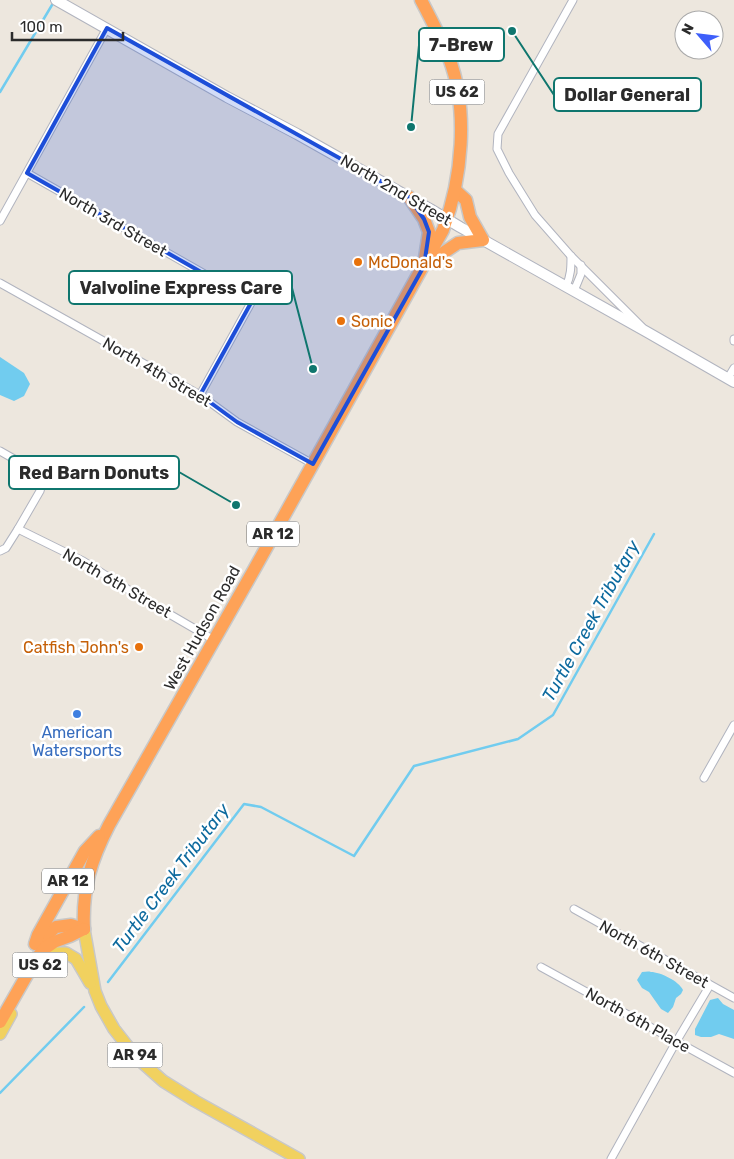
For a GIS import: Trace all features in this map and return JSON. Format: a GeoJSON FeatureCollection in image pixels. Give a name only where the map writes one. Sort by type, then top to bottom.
{"type":"FeatureCollection","features":[{"type":"Feature","properties":{"kind":"highway","name":"US 62"},"geometry":{"type":"LineString","coordinates":[[421,0],[450,60],[456,82],[461,118],[459,167],[447,219]]}},
{"type":"Feature","properties":{"kind":"highway"},"geometry":{"type":"LineString","coordinates":[[454,190],[466,200],[470,217],[483,240]]}},
{"type":"Feature","properties":{"kind":"highway"},"geometry":{"type":"LineString","coordinates":[[409,197],[424,219],[429,232],[424,266]]}},
{"type":"Feature","properties":{"kind":"highway","name":"West Hudson Road"},"geometry":{"type":"LineString","coordinates":[[84,929],[86,887],[90,866],[97,847],[424,266],[447,219]]}},
{"type":"Feature","properties":{"kind":"highway","name":"AR 12"},"geometry":{"type":"LineString","coordinates":[[424,266],[458,243],[483,240]]}},
{"type":"Feature","properties":{"kind":"highway","name":"AR 12"},"geometry":{"type":"LineString","coordinates":[[35,944],[38,935],[85,851],[109,824]]}},
{"type":"Feature","properties":{"kind":"highway"},"geometry":{"type":"LineString","coordinates":[[35,944],[56,927],[71,925],[84,929]]}},
{"type":"Feature","properties":{"kind":"highway","name":"US 62"},"geometry":{"type":"LineString","coordinates":[[0,1022],[36,959],[44,949],[54,942],[84,929]]}},
{"type":"Feature","properties":{"kind":"highway","name":"US 62"},"geometry":{"type":"LineString","coordinates":[[0,1006],[35,944]]}},
{"type":"Feature","properties":{"kind":"main road","name":"North 2nd Street"},"geometry":{"type":"LineString","coordinates":[[56,0],[228,97],[298,134],[731,380]]}},
{"type":"Feature","properties":{"kind":"main road","name":"AR 94"},"geometry":{"type":"LineString","coordinates":[[84,929],[95,991],[101,1006],[114,1030],[136,1057],[163,1081],[299,1159]]}},
{"type":"Feature","properties":{"kind":"main road","name":"US 62"},"geometry":{"type":"LineString","coordinates":[[0,1034],[43,959],[54,953],[66,953],[76,958],[95,991]]}},
{"type":"Feature","properties":{"kind":"street"},"geometry":{"type":"LineString","coordinates":[[573,0],[498,134],[497,149],[509,173],[535,215],[571,256],[647,332]]}},
{"type":"Feature","properties":{"kind":"street"},"geometry":{"type":"LineString","coordinates":[[0,221],[107,28]]}},
{"type":"Feature","properties":{"kind":"street","name":"North 3rd Street"},"geometry":{"type":"LineString","coordinates":[[27,173],[252,300],[200,395]]}},
{"type":"Feature","properties":{"kind":"street"},"geometry":{"type":"LineString","coordinates":[[570,289],[571,256]]}},
{"type":"Feature","properties":{"kind":"street"},"geometry":{"type":"LineString","coordinates":[[570,289],[581,274],[581,266]]}},
{"type":"Feature","properties":{"kind":"street","name":"North 4th Street"},"geometry":{"type":"LineString","coordinates":[[0,283],[200,395],[237,422],[313,464]]}},
{"type":"Feature","properties":{"kind":"street"},"geometry":{"type":"LineString","coordinates":[[731,380],[734,368]]}},
{"type":"Feature","properties":{"kind":"street"},"geometry":{"type":"LineString","coordinates":[[0,451],[44,476],[40,491],[18,529],[6,548],[0,551]]}},
{"type":"Feature","properties":{"kind":"street","name":"North 6th Street"},"geometry":{"type":"LineString","coordinates":[[18,529],[83,561],[214,640]]}},
{"type":"Feature","properties":{"kind":"street"},"geometry":{"type":"LineString","coordinates":[[704,778],[734,725]]}},
{"type":"Feature","properties":{"kind":"street","name":"North 6th Street"},"geometry":{"type":"LineString","coordinates":[[574,908],[734,998]]}},
{"type":"Feature","properties":{"kind":"street","name":"North 6th Place"},"geometry":{"type":"LineString","coordinates":[[541,967],[734,1073]]}},
{"type":"Feature","properties":{"kind":"street"},"geometry":{"type":"LineString","coordinates":[[611,1159],[710,985]]}},
{"type":"Feature","properties":{"kind":"highlighted area"},"geometry":{"type":"Polygon","coordinates":[[[107,28],[409,197],[424,219],[429,232],[424,266],[313,464],[237,422],[200,395],[252,301],[27,173],[107,28]]]}},
{"type":"Feature","properties":{"kind":"water"},"geometry":{"type":"Polygon","coordinates":[[[0,357],[24,373],[30,384],[24,396],[14,401],[0,395],[0,357]]]}},
{"type":"Feature","properties":{"kind":"water"},"geometry":{"type":"Polygon","coordinates":[[[642,972],[655,972],[664,975],[678,983],[683,990],[668,1013],[661,1009],[649,992],[642,988],[637,980],[642,972]]]}},
{"type":"Feature","properties":{"kind":"water"},"geometry":{"type":"Polygon","coordinates":[[[718,998],[723,1004],[734,1010],[734,1039],[719,1034],[711,1037],[695,1035],[695,1029],[710,1000],[718,998]]]}},
{"type":"Feature","properties":{"kind":"waterway","name":"Turtle Creek Tributary"},"geometry":{"type":"LineString","coordinates":[[0,92],[52,5]]}},
{"type":"Feature","properties":{"kind":"waterway","name":"Turtle Creek Tributary"},"geometry":{"type":"LineString","coordinates":[[108,982],[244,804],[261,807],[354,856],[414,766],[518,739],[553,715],[654,534]]}},
{"type":"Feature","properties":{"kind":"waterway","name":"Turtle Creek Tributary"},"geometry":{"type":"LineString","coordinates":[[0,1093],[84,1007]]}},
{"type":"Feature","properties":{"kind":"place","name":"Dollar General"},"geometry":{"type":"Point","coordinates":[512,31]}},
{"type":"Feature","properties":{"kind":"place","name":"7-Brew"},"geometry":{"type":"Point","coordinates":[411,127]}},
{"type":"Feature","properties":{"kind":"place","name":"McDonald's"},"geometry":{"type":"Point","coordinates":[358,262]}},
{"type":"Feature","properties":{"kind":"place","name":"Sonic"},"geometry":{"type":"Point","coordinates":[341,321]}},
{"type":"Feature","properties":{"kind":"place","name":"Valvoline Express Care"},"geometry":{"type":"Point","coordinates":[313,369]}},
{"type":"Feature","properties":{"kind":"place","name":"Red Barn Donuts"},"geometry":{"type":"Point","coordinates":[236,505]}},
{"type":"Feature","properties":{"kind":"place","name":"Catfish John's"},"geometry":{"type":"Point","coordinates":[139,647]}},
{"type":"Feature","properties":{"kind":"place","name":"American Watersports"},"geometry":{"type":"Point","coordinates":[77,714]}}]}
